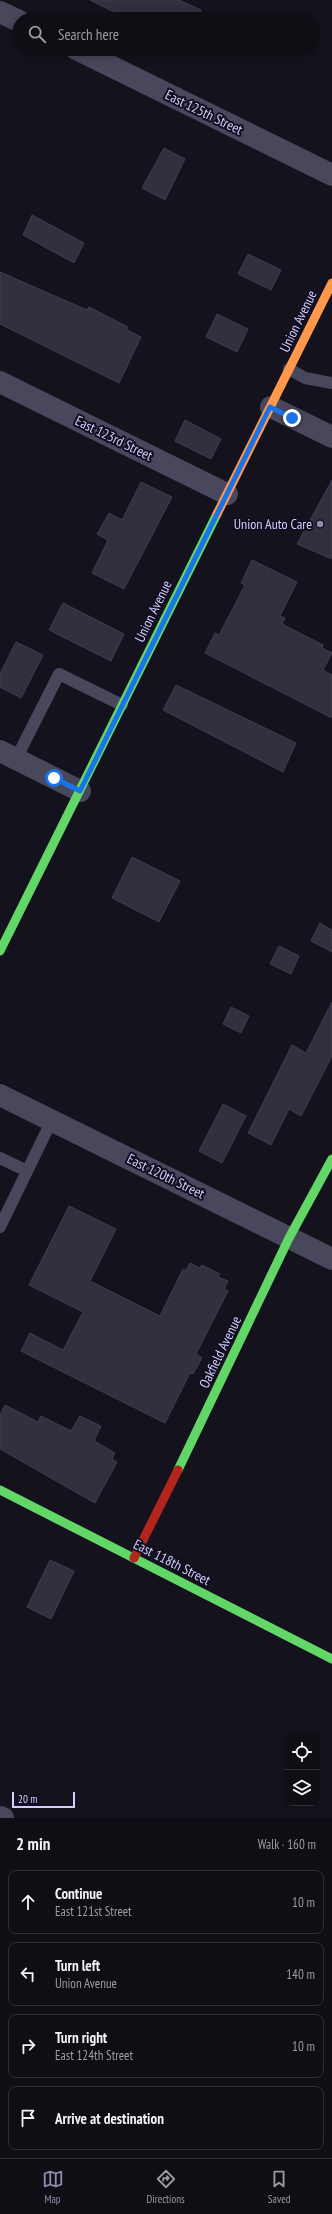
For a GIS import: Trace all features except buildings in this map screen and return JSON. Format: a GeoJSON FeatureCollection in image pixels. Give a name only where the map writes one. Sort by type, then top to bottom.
{"type":"FeatureCollection","features":[{"type":"Feature","properties":{"kind":"street"},"geometry":{"type":"LineString","coordinates":[[0,12],[12,18]]}},
{"type":"Feature","properties":{"kind":"street","name":"East 125th Street"},"geometry":{"type":"LineString","coordinates":[[90,56],[332,175]]}},
{"type":"Feature","properties":{"kind":"street","name":"Union Avenue"},"geometry":{"type":"LineString","coordinates":[[0,951],[332,283]]}},
{"type":"Feature","properties":{"kind":"street","name":"East 123rd Street"},"geometry":{"type":"LineString","coordinates":[[0,382],[228,494]]}},
{"type":"Feature","properties":{"kind":"street"},"geometry":{"type":"LineString","coordinates":[[270,407],[332,437]]}},
{"type":"Feature","properties":{"kind":"street"},"geometry":{"type":"LineString","coordinates":[[8,755],[80,791]]}},
{"type":"Feature","properties":{"kind":"street","name":"East 120th Street"},"geometry":{"type":"LineString","coordinates":[[0,1095],[332,1259]]}},
{"type":"Feature","properties":{"kind":"street","name":"Oakfield Avenue"},"geometry":{"type":"LineString","coordinates":[[134,1558],[186,1454],[289,1238],[332,1159]]}},
{"type":"Feature","properties":{"kind":"street","name":"East 118th Street"},"geometry":{"type":"LineString","coordinates":[[0,1490],[332,1659]]}},
{"type":"Feature","properties":{"kind":"lane"},"geometry":{"type":"LineString","coordinates":[[289,369],[305,378],[332,383]]}},
{"type":"Feature","properties":{"kind":"lane"},"geometry":{"type":"LineString","coordinates":[[8,755],[59,674],[122,705]]}},
{"type":"Feature","properties":{"kind":"lane"},"geometry":{"type":"LineString","coordinates":[[0,1226],[52,1120]]}},
{"type":"Feature","properties":{"kind":"lane"},"geometry":{"type":"LineString","coordinates":[[0,1158],[27,1171]]}},
{"type":"Feature","properties":{"kind":"traffic: fast"},"geometry":{"type":"LineString","coordinates":[[0,951],[217,514]]}},
{"type":"Feature","properties":{"kind":"traffic: fast"},"geometry":{"type":"LineString","coordinates":[[178,1470],[289,1238],[332,1159]]}},
{"type":"Feature","properties":{"kind":"traffic: fast"},"geometry":{"type":"LineString","coordinates":[[0,1490],[332,1659]]}},
{"type":"Feature","properties":{"kind":"traffic: slow"},"geometry":{"type":"LineString","coordinates":[[217,514],[332,283]]}},
{"type":"Feature","properties":{"kind":"traffic: jam"},"geometry":{"type":"LineString","coordinates":[[134,1558],[178,1470]]}},
{"type":"Feature","properties":{"kind":"place","name":"Union Auto Care"},"geometry":{"type":"Point","coordinates":[320,524]}},
{"type":"Feature","properties":{"kind":"route"},"geometry":{"type":"LineString","coordinates":[[54,778],[80,791],[270,407],[292,418]]}}]}
